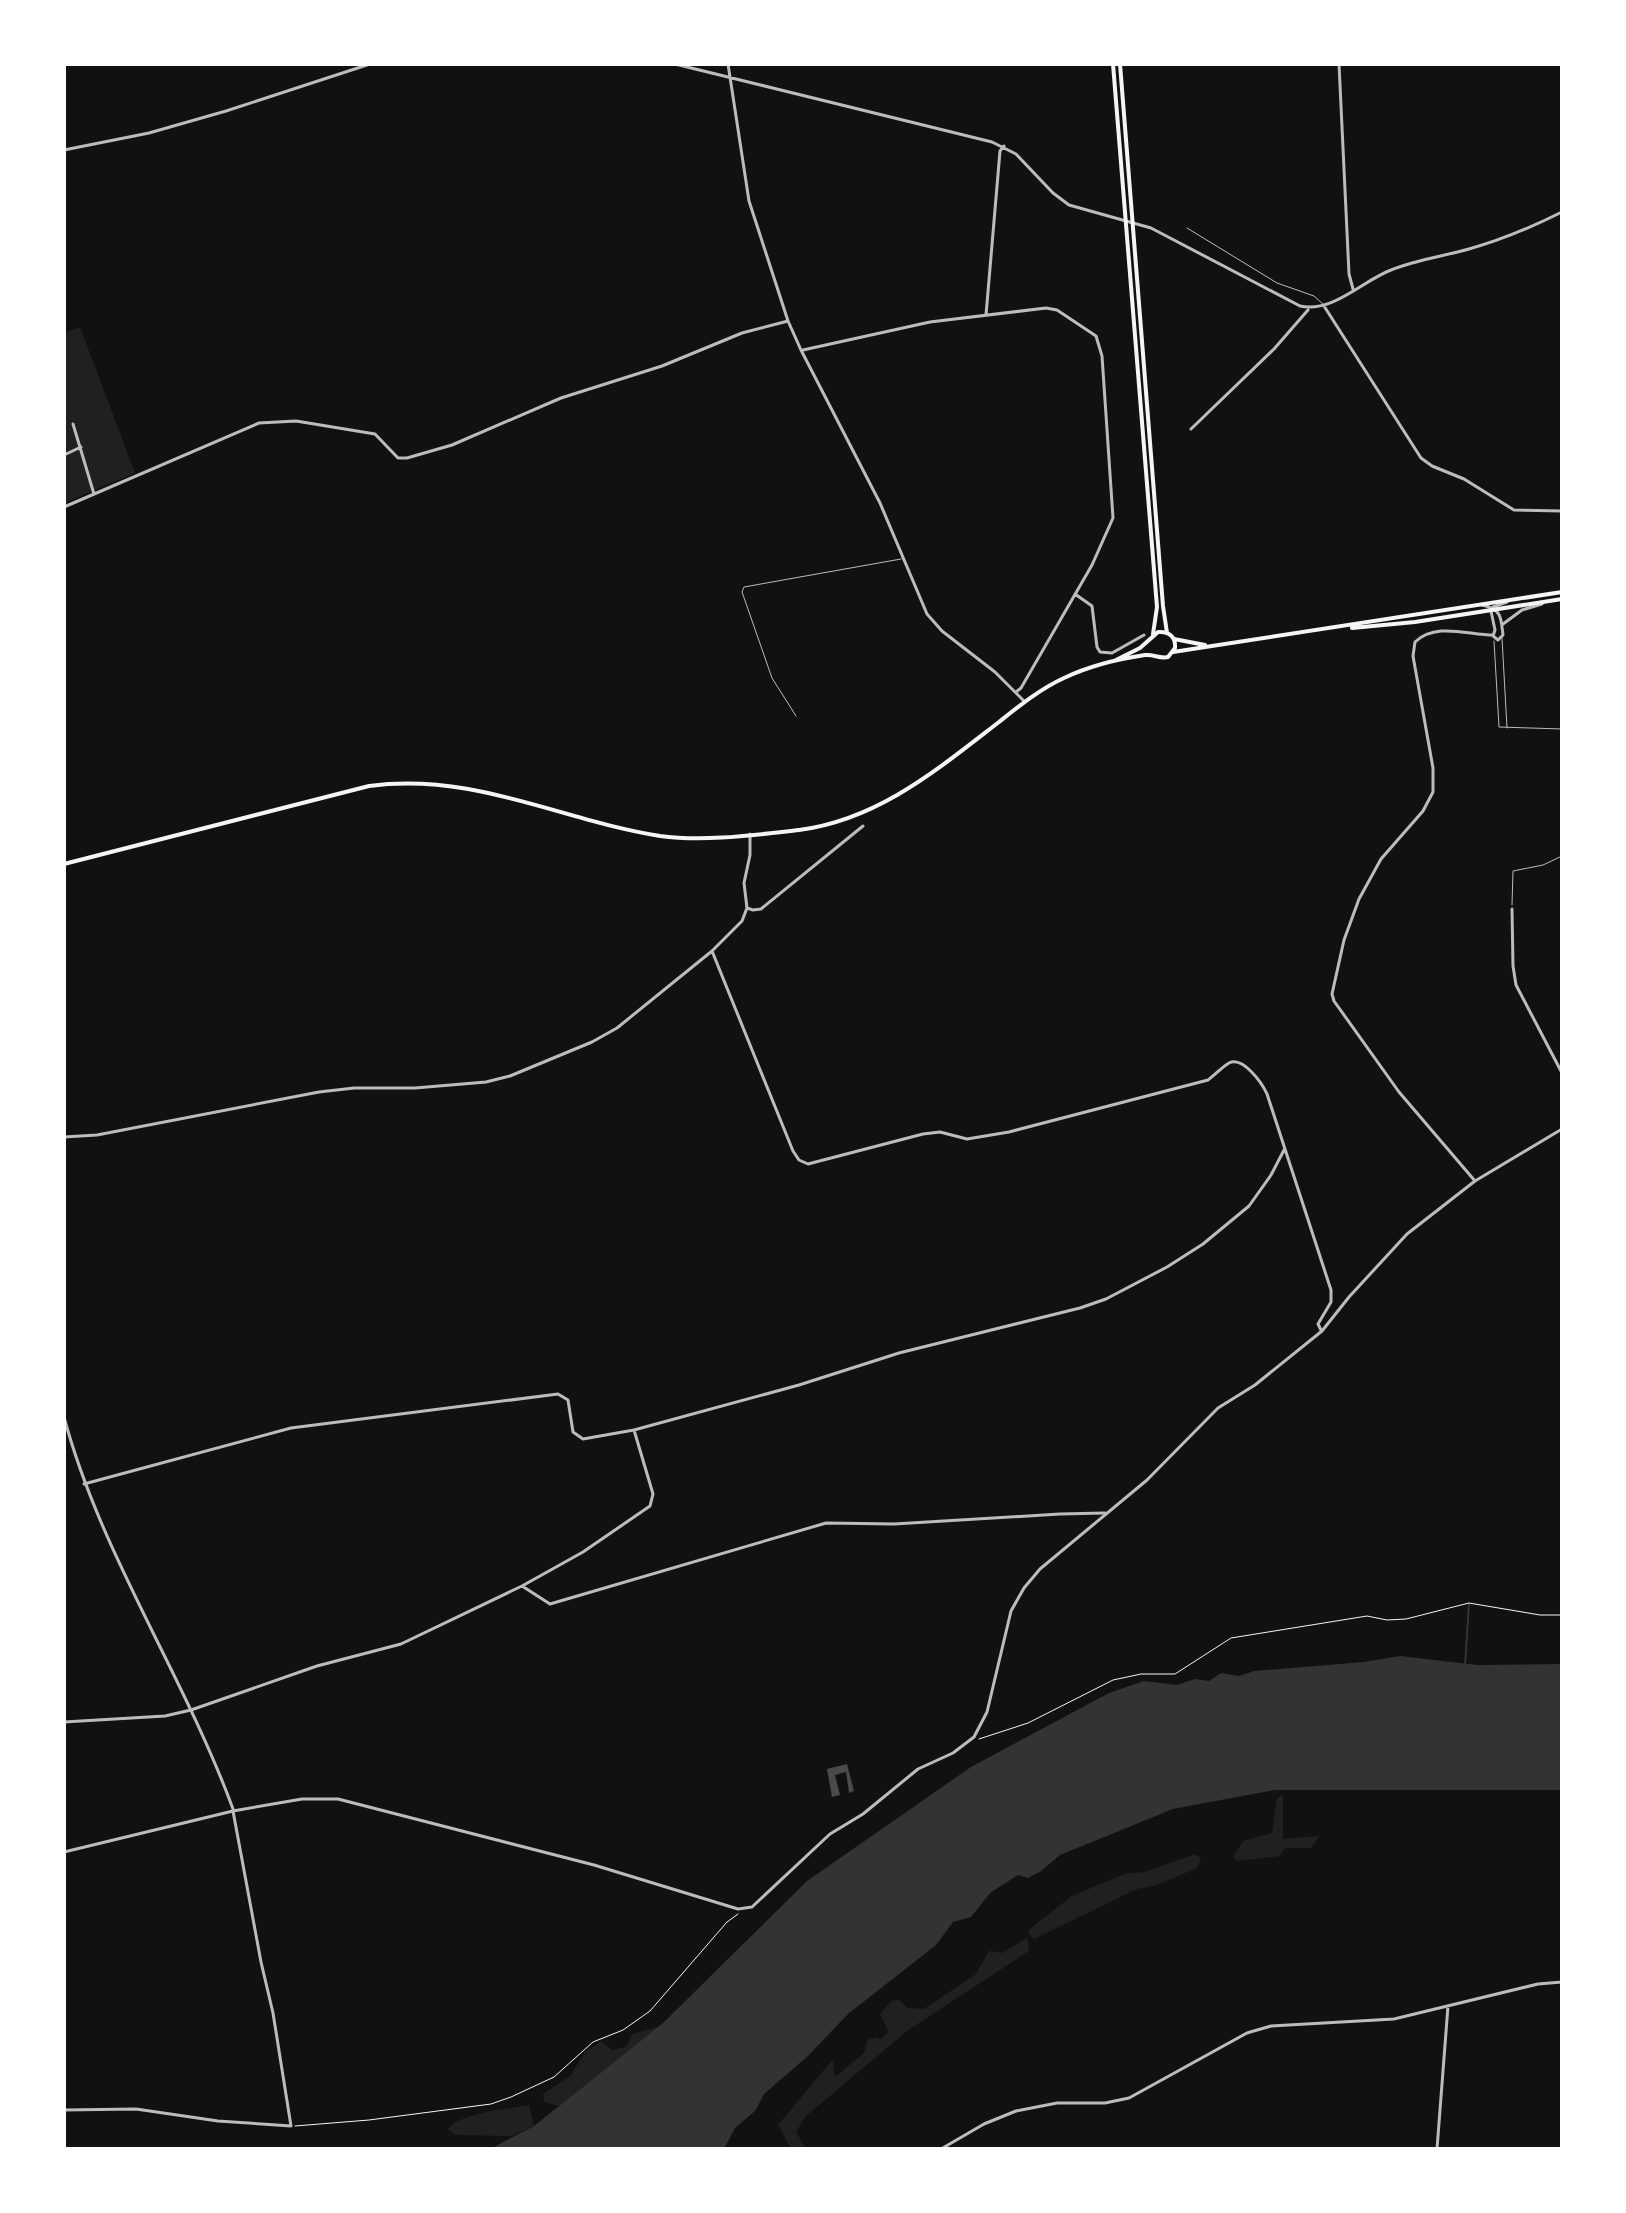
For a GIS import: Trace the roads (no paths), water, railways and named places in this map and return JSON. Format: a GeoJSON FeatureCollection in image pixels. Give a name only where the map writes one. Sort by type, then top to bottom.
{"type":"FeatureCollection","features":[{"type":"Feature","properties":{"kind":"main road"},"geometry":{"type":"LineString","coordinates":[[1113,64],[1157,607],[1149,641],[1114,661]]}},
{"type":"Feature","properties":{"kind":"main road"},"geometry":{"type":"LineString","coordinates":[[1120,64],[1164,616],[1167,633],[1174,639],[1215,646]]}},
{"type":"Feature","properties":{"kind":"main road"},"geometry":{"type":"LineString","coordinates":[[64,864],[369,786],[402,783],[466,787],[662,836],[697,838],[819,826],[880,806],[922,780],[1024,702],[1065,677],[1114,661],[1152,655],[1164,659],[1173,652],[1562,592]]}},
{"type":"Feature","properties":{"kind":"main road"},"geometry":{"type":"LineString","coordinates":[[1334,628],[1415,622],[1559,600]]}},
{"type":"Feature","properties":{"kind":"main road"},"geometry":{"type":"LineString","coordinates":[[1153,634],[1167,633]]}},
{"type":"Feature","properties":{"kind":"main road"},"geometry":{"type":"LineString","coordinates":[[1173,652],[1174,639]]}},
{"type":"Feature","properties":{"kind":"main road"},"geometry":{"type":"LineString","coordinates":[[1149,641],[1152,655]]}},
{"type":"Feature","properties":{"kind":"street"},"geometry":{"type":"LineString","coordinates":[[64,150],[149,133],[370,64]]}},
{"type":"Feature","properties":{"kind":"street"},"geometry":{"type":"LineString","coordinates":[[675,64],[1004,146],[1023,160],[1060,200],[1080,210],[1144,226],[1309,308],[1324,306],[1392,269],[1528,229],[1562,212]]}},
{"type":"Feature","properties":{"kind":"street"},"geometry":{"type":"LineString","coordinates":[[728,64],[749,201],[788,321],[801,350],[880,503],[927,614],[942,631],[995,672],[1024,702]]}},
{"type":"Feature","properties":{"kind":"street"},"geometry":{"type":"LineString","coordinates":[[1339,64],[1349,274],[1353,289]]}},
{"type":"Feature","properties":{"kind":"street"},"geometry":{"type":"LineString","coordinates":[[986,315],[1000,151],[1004,146]]}},
{"type":"Feature","properties":{"kind":"street"},"geometry":{"type":"LineString","coordinates":[[1324,306],[1421,458],[1464,479],[1514,510],[1562,511]]}},
{"type":"Feature","properties":{"kind":"street"},"geometry":{"type":"LineString","coordinates":[[1191,429],[1274,349],[1309,308]]}},
{"type":"Feature","properties":{"kind":"street"},"geometry":{"type":"LineString","coordinates":[[801,350],[930,322],[1053,309],[1096,336],[1101,346],[1113,514],[1092,565],[1016,692]]}},
{"type":"Feature","properties":{"kind":"street"},"geometry":{"type":"LineString","coordinates":[[64,507],[259,423],[296,421],[375,434],[386,442],[398,458],[407,458],[452,445],[561,398],[662,366],[742,333],[788,321]]}},
{"type":"Feature","properties":{"kind":"street"},"geometry":{"type":"LineString","coordinates":[[73,424],[94,494]]}},
{"type":"Feature","properties":{"kind":"street"},"geometry":{"type":"LineString","coordinates":[[64,455],[81,447]]}},
{"type":"Feature","properties":{"kind":"street"},"geometry":{"type":"LineString","coordinates":[[1075,594],[1092,606],[1100,652],[1112,653],[1144,635]]}},
{"type":"Feature","properties":{"kind":"street"},"geometry":{"type":"LineString","coordinates":[[1493,609],[1518,599]]}},
{"type":"Feature","properties":{"kind":"street"},"geometry":{"type":"LineString","coordinates":[[1503,624],[1527,607],[1559,600]]}},
{"type":"Feature","properties":{"kind":"street"},"geometry":{"type":"LineString","coordinates":[[1475,1181],[1399,1092],[1332,994],[1344,940],[1359,899],[1381,859],[1423,811],[1433,792],[1433,768],[1413,656],[1415,642],[1429,633],[1441,632],[1502,638],[1503,624],[1493,609],[1481,605]]}},
{"type":"Feature","properties":{"kind":"street"},"geometry":{"type":"LineString","coordinates":[[1493,609],[1494,635]]}},
{"type":"Feature","properties":{"kind":"street"},"geometry":{"type":"LineString","coordinates":[[1494,635],[1502,631]]}},
{"type":"Feature","properties":{"kind":"street"},"geometry":{"type":"LineString","coordinates":[[747,908],[761,909],[863,826]]}},
{"type":"Feature","properties":{"kind":"street"},"geometry":{"type":"LineString","coordinates":[[64,1137],[97,1135],[319,1092],[486,1082],[510,1076],[592,1042],[617,1028],[736,930],[747,908],[744,883],[750,861],[750,834]]}},
{"type":"Feature","properties":{"kind":"street"},"geometry":{"type":"LineString","coordinates":[[1512,909],[1516,985],[1562,1073]]}},
{"type":"Feature","properties":{"kind":"street"},"geometry":{"type":"LineString","coordinates":[[712,951],[793,1151],[799,1160],[808,1164],[923,1134],[940,1132],[967,1139],[1009,1132],[1208,1080],[1231,1062],[1237,1062],[1259,1078],[1331,1290],[1331,1302],[1318,1324],[1322,1331]]}},
{"type":"Feature","properties":{"kind":"street"},"geometry":{"type":"LineString","coordinates":[[64,1852],[233,1811],[302,1799],[338,1799],[594,1865],[738,1909],[752,1907],[835,1830],[863,1814],[918,1769],[960,1749],[974,1737],[987,1712],[1011,1611],[1040,1569],[1158,1470],[1218,1408],[1255,1385],[1322,1331],[1407,1234],[1475,1181],[1562,1129]]}},
{"type":"Feature","properties":{"kind":"street"},"geometry":{"type":"LineString","coordinates":[[84,1484],[291,1428],[558,1394],[568,1400],[573,1432],[583,1439],[634,1430],[799,1385],[899,1353],[1066,1311],[1106,1299],[1203,1244],[1249,1206],[1284,1150]]}},
{"type":"Feature","properties":{"kind":"street"},"geometry":{"type":"LineString","coordinates":[[64,1417],[84,1484],[135,1598],[217,1766],[233,1811],[273,2013],[291,2126],[218,2121],[136,2109],[64,2110]]}},
{"type":"Feature","properties":{"kind":"street"},"geometry":{"type":"LineString","coordinates":[[64,1722],[165,1716],[191,1710],[317,1666],[401,1644],[522,1586],[583,1552],[650,1506],[653,1494],[634,1430]]}},
{"type":"Feature","properties":{"kind":"street"},"geometry":{"type":"LineString","coordinates":[[522,1586],[550,1604],[826,1523],[894,1524],[1109,1513]]}},
{"type":"Feature","properties":{"kind":"street"},"geometry":{"type":"LineString","coordinates":[[941,2149],[984,2124],[1016,2111],[1057,2103],[1105,2103],[1129,2098],[1247,2033],[1271,2026],[1375,2021],[1538,1984],[1562,1982]]}},
{"type":"Feature","properties":{"kind":"street"},"geometry":{"type":"LineString","coordinates":[[1437,2149],[1448,2006]]}},
{"type":"Feature","properties":{"kind":"lane"},"geometry":{"type":"LineString","coordinates":[[1187,228],[1277,283],[1314,296],[1324,306]]}},
{"type":"Feature","properties":{"kind":"lane"},"geometry":{"type":"LineString","coordinates":[[796,716],[772,678],[742,592],[744,587],[903,558]]}},
{"type":"Feature","properties":{"kind":"lane"},"geometry":{"type":"LineString","coordinates":[[1494,635],[1499,727],[1562,729]]}},
{"type":"Feature","properties":{"kind":"lane"},"geometry":{"type":"LineString","coordinates":[[1502,638],[1507,728]]}},
{"type":"Feature","properties":{"kind":"lane"},"geometry":{"type":"LineString","coordinates":[[1512,909],[1513,871],[1543,865],[1562,856]]}},
{"type":"Feature","properties":{"kind":"waterway"},"geometry":{"type":"LineString","coordinates":[[1465,1666],[1469,1604]]}}]}
